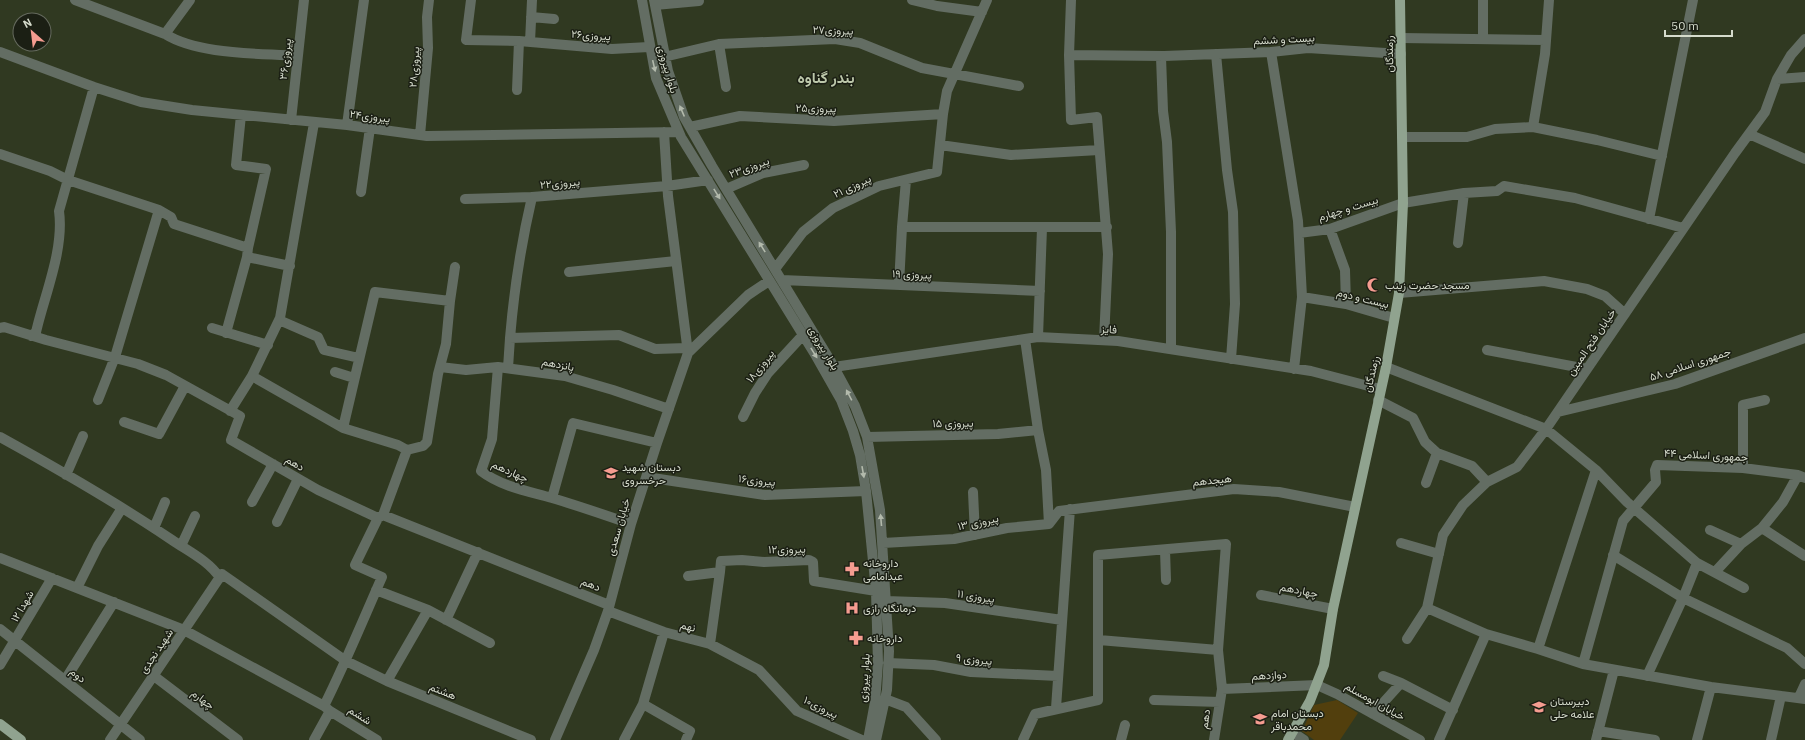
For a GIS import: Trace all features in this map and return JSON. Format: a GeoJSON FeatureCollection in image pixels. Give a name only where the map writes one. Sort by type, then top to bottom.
{"type":"FeatureCollection","features":[{"type":"Feature","properties":{"kind":"main road","name":"رزمندگان"},"geometry":{"type":"LineString","coordinates":[[1290,736],[1317,685],[1324,665],[1333,609],[1386,367],[1399,293],[1403,202],[1400,0]]}},
{"type":"Feature","properties":{"kind":"main road"},"geometry":{"type":"LineString","coordinates":[[0,724],[21,740]]}},
{"type":"Feature","properties":{"kind":"street"},"geometry":{"type":"LineString","coordinates":[[75,0],[165,34],[175,40],[208,49],[297,56]]}},
{"type":"Feature","properties":{"kind":"street"},"geometry":{"type":"LineString","coordinates":[[165,34],[190,0]]}},
{"type":"Feature","properties":{"kind":"street","name":"پیروزی۳۶"},"geometry":{"type":"LineString","coordinates":[[291,120],[304,0]]}},
{"type":"Feature","properties":{"kind":"street"},"geometry":{"type":"LineString","coordinates":[[347,125],[364,0]]}},
{"type":"Feature","properties":{"kind":"street","name":"پیروزی۲۸"},"geometry":{"type":"LineString","coordinates":[[420,135],[428,48],[427,17],[429,0]]}},
{"type":"Feature","properties":{"kind":"street","name":"پیروزی۲۶"},"geometry":{"type":"LineString","coordinates":[[471,0],[466,40],[519,41],[612,48],[649,47]]}},
{"type":"Feature","properties":{"kind":"street"},"geometry":{"type":"LineString","coordinates":[[530,42],[532,0]]}},
{"type":"Feature","properties":{"kind":"street","name":"بلوار پیروزی"},"geometry":{"type":"LineString","coordinates":[[642,0],[649,47],[656,78],[678,132],[803,335],[841,400],[853,431],[860,455],[866,491],[876,591],[878,663],[875,702],[868,740]]}},
{"type":"Feature","properties":{"kind":"street"},"geometry":{"type":"LineString","coordinates":[[912,0],[937,6],[982,12]]}},
{"type":"Feature","properties":{"kind":"street"},"geometry":{"type":"LineString","coordinates":[[987,0],[947,91],[940,145],[1011,155],[1099,150]]}},
{"type":"Feature","properties":{"kind":"street"},"geometry":{"type":"LineString","coordinates":[[1071,0],[1069,55],[1071,120],[1097,117],[1108,254],[1104,340]]}},
{"type":"Feature","properties":{"kind":"street"},"geometry":{"type":"LineString","coordinates":[[1483,0],[1483,39]]}},
{"type":"Feature","properties":{"kind":"street"},"geometry":{"type":"LineString","coordinates":[[1534,127],[1546,40],[1549,0]]}},
{"type":"Feature","properties":{"kind":"street"},"geometry":{"type":"LineString","coordinates":[[1649,219],[1693,0]]}},
{"type":"Feature","properties":{"kind":"street"},"geometry":{"type":"LineString","coordinates":[[655,2],[699,1]]}},
{"type":"Feature","properties":{"kind":"street","name":"بلوار پیروزی"},"geometry":{"type":"LineString","coordinates":[[655,2],[664,57],[677,101],[690,127],[726,189],[802,311],[834,367],[855,406],[868,437],[880,510],[883,542],[888,663],[885,699],[876,740]]}},
{"type":"Feature","properties":{"kind":"street"},"geometry":{"type":"LineString","coordinates":[[531,18],[554,19]]}},
{"type":"Feature","properties":{"kind":"street"},"geometry":{"type":"LineString","coordinates":[[1401,38],[1546,40]]}},
{"type":"Feature","properties":{"kind":"street","name":"پیروزی۲۷"},"geometry":{"type":"LineString","coordinates":[[664,57],[719,44],[835,39],[860,43],[922,68],[1019,86]]}},
{"type":"Feature","properties":{"kind":"street","name":"خیابان فتح المبین"},"geometry":{"type":"LineString","coordinates":[[1407,639],[1426,608],[1443,536],[1463,505],[1487,482],[1517,467],[1546,429],[1683,228],[1766,112],[1777,79],[1791,55],[1805,39]]}},
{"type":"Feature","properties":{"kind":"street"},"geometry":{"type":"LineString","coordinates":[[517,90],[519,41]]}},
{"type":"Feature","properties":{"kind":"street"},"geometry":{"type":"LineString","coordinates":[[719,44],[726,87]]}},
{"type":"Feature","properties":{"kind":"street","name":"بیست و ششم"},"geometry":{"type":"LineString","coordinates":[[1069,55],[1161,56],[1271,52],[1308,48],[1401,54]]}},
{"type":"Feature","properties":{"kind":"street","name":"پیروزی۲۴"},"geometry":{"type":"LineString","coordinates":[[0,52],[94,87],[141,102],[241,116],[347,125],[420,135],[536,135],[678,132]]}},
{"type":"Feature","properties":{"kind":"street"},"geometry":{"type":"LineString","coordinates":[[1271,52],[1299,233],[1302,297],[1294,369]]}},
{"type":"Feature","properties":{"kind":"street"},"geometry":{"type":"LineString","coordinates":[[1216,54],[1227,170],[1233,212],[1235,304],[1232,359]]}},
{"type":"Feature","properties":{"kind":"street"},"geometry":{"type":"LineString","coordinates":[[1161,56],[1171,232],[1171,349]]}},
{"type":"Feature","properties":{"kind":"street"},"geometry":{"type":"LineString","coordinates":[[1777,79],[1805,77]]}},
{"type":"Feature","properties":{"kind":"street"},"geometry":{"type":"LineString","coordinates":[[31,336],[36,332],[59,242],[59,211],[68,180],[68,173],[94,87]]}},
{"type":"Feature","properties":{"kind":"street","name":"پیروزی۲۵"},"geometry":{"type":"LineString","coordinates":[[690,127],[740,116],[834,121],[943,114]]}},
{"type":"Feature","properties":{"kind":"street"},"geometry":{"type":"LineString","coordinates":[[226,333],[248,253],[266,169],[236,165],[241,116]]}},
{"type":"Feature","properties":{"kind":"street"},"geometry":{"type":"LineString","coordinates":[[0,328],[4,327],[31,336],[138,364],[185,386],[230,411],[252,376],[279,320],[290,266],[314,123]]}},
{"type":"Feature","properties":{"kind":"street"},"geometry":{"type":"LineString","coordinates":[[1402,138],[1467,137],[1495,129],[1534,127],[1598,140],[1662,156]]}},
{"type":"Feature","properties":{"kind":"street"},"geometry":{"type":"LineString","coordinates":[[361,192],[370,128]]}},
{"type":"Feature","properties":{"kind":"street"},"geometry":{"type":"LineString","coordinates":[[510,338],[619,334],[655,349],[688,351],[667,186],[664,132]]}},
{"type":"Feature","properties":{"kind":"street"},"geometry":{"type":"LineString","coordinates":[[1749,134],[1805,159]]}},
{"type":"Feature","properties":{"kind":"street","name":"پیروزی ۲۱"},"geometry":{"type":"LineString","coordinates":[[775,269],[803,232],[833,208],[879,186],[937,172],[940,145]]}},
{"type":"Feature","properties":{"kind":"street"},"geometry":{"type":"LineString","coordinates":[[0,154],[55,173],[68,180],[159,210],[171,217],[174,224],[248,253],[290,266]]}},
{"type":"Feature","properties":{"kind":"street","name":"پیروزی۲۳"},"geometry":{"type":"LineString","coordinates":[[726,189],[763,173],[804,165]]}},
{"type":"Feature","properties":{"kind":"street","name":"پیروزی۲۲"},"geometry":{"type":"LineString","coordinates":[[503,367],[510,338],[514,292],[523,238],[532,197],[667,186],[708,180]]}},
{"type":"Feature","properties":{"kind":"street"},"geometry":{"type":"LineString","coordinates":[[899,285],[906,180]]}},
{"type":"Feature","properties":{"kind":"street","name":"بیست و چهارم"},"geometry":{"type":"LineString","coordinates":[[1299,233],[1330,229],[1403,202],[1464,193],[1497,191],[1504,186],[1575,198],[1683,228]]}},
{"type":"Feature","properties":{"kind":"street"},"geometry":{"type":"LineString","coordinates":[[1458,243],[1464,193]]}},
{"type":"Feature","properties":{"kind":"street"},"geometry":{"type":"LineString","coordinates":[[465,199],[532,197]]}},
{"type":"Feature","properties":{"kind":"street"},"geometry":{"type":"LineString","coordinates":[[98,400],[115,357],[159,210]]}},
{"type":"Feature","properties":{"kind":"street"},"geometry":{"type":"LineString","coordinates":[[902,227],[1107,227]]}},
{"type":"Feature","properties":{"kind":"street"},"geometry":{"type":"LineString","coordinates":[[1038,337],[1042,228]]}},
{"type":"Feature","properties":{"kind":"street"},"geometry":{"type":"LineString","coordinates":[[1330,229],[1345,270],[1346,304]]}},
{"type":"Feature","properties":{"kind":"street"},"geometry":{"type":"LineString","coordinates":[[569,272],[676,261]]}},
{"type":"Feature","properties":{"kind":"street"},"geometry":{"type":"LineString","coordinates":[[252,376],[343,428],[398,445],[407,450],[423,446],[427,442],[440,367],[446,344],[455,267]]}},
{"type":"Feature","properties":{"kind":"street","name":"پیروزی ۱۹"},"geometry":{"type":"LineString","coordinates":[[782,280],[1040,291]]}},
{"type":"Feature","properties":{"kind":"street","name":"خیابان سعدی"},"geometry":{"type":"LineString","coordinates":[[556,740],[594,650],[609,608],[631,524],[688,351],[748,295],[769,281]]}},
{"type":"Feature","properties":{"kind":"street"},"geometry":{"type":"LineString","coordinates":[[1399,293],[1544,281],[1587,289],[1605,296],[1625,314]]}},
{"type":"Feature","properties":{"kind":"street"},"geometry":{"type":"LineString","coordinates":[[343,428],[374,292],[450,301]]}},
{"type":"Feature","properties":{"kind":"street","name":"بیست و دوم"},"geometry":{"type":"LineString","coordinates":[[1302,297],[1346,304],[1394,318]]}},
{"type":"Feature","properties":{"kind":"street"},"geometry":{"type":"LineString","coordinates":[[791,317],[802,311]]}},
{"type":"Feature","properties":{"kind":"street"},"geometry":{"type":"LineString","coordinates":[[279,320],[318,337],[324,350],[359,358]]}},
{"type":"Feature","properties":{"kind":"street"},"geometry":{"type":"LineString","coordinates":[[212,328],[268,345]]}},
{"type":"Feature","properties":{"kind":"street","name":"پیروزی۱۸"},"geometry":{"type":"LineString","coordinates":[[743,417],[755,393],[768,373],[803,335]]}},
{"type":"Feature","properties":{"kind":"street","name":"فایز"},"geometry":{"type":"LineString","coordinates":[[834,367],[1038,337],[1104,340],[1171,349],[1311,371],[1380,389]]}},
{"type":"Feature","properties":{"kind":"street","name":"جمهوری اسلامی ۵۸"},"geometry":{"type":"LineString","coordinates":[[1558,412],[1675,384],[1805,338]]}},
{"type":"Feature","properties":{"kind":"street"},"geometry":{"type":"LineString","coordinates":[[1025,339],[1038,430],[1046,470],[1049,524]]}},
{"type":"Feature","properties":{"kind":"street"},"geometry":{"type":"LineString","coordinates":[[1487,350],[1587,369]]}},
{"type":"Feature","properties":{"kind":"street","name":"پانزدهم"},"geometry":{"type":"LineString","coordinates":[[440,367],[466,370],[503,367],[565,376],[669,409]]}},
{"type":"Feature","properties":{"kind":"street","name":"چهاردهم"},"geometry":{"type":"LineString","coordinates":[[503,367],[492,439],[481,471],[516,489],[552,498],[631,524]]}},
{"type":"Feature","properties":{"kind":"street"},"geometry":{"type":"LineString","coordinates":[[1386,367],[1546,429],[1596,470],[1627,502],[1697,563],[1744,588]]}},
{"type":"Feature","properties":{"kind":"street"},"geometry":{"type":"LineString","coordinates":[[335,372],[354,378]]}},
{"type":"Feature","properties":{"kind":"street"},"geometry":{"type":"LineString","coordinates":[[124,422],[159,434],[185,386]]}},
{"type":"Feature","properties":{"kind":"street"},"geometry":{"type":"LineString","coordinates":[[1378,400],[1413,418],[1426,442],[1437,453],[1472,466],[1487,482]]}},
{"type":"Feature","properties":{"kind":"street"},"geometry":{"type":"LineString","coordinates":[[1743,468],[1743,405],[1765,400]]}},
{"type":"Feature","properties":{"kind":"street","name":"دهم"},"geometry":{"type":"LineString","coordinates":[[230,411],[240,416],[231,440],[318,490],[380,516],[478,552],[609,608]]}},
{"type":"Feature","properties":{"kind":"street"},"geometry":{"type":"LineString","coordinates":[[552,498],[574,423],[657,443]]}},
{"type":"Feature","properties":{"kind":"street","name":"پیروزی ۱۵"},"geometry":{"type":"LineString","coordinates":[[868,437],[998,434],[1038,430]]}},
{"type":"Feature","properties":{"kind":"street"},"geometry":{"type":"LineString","coordinates":[[66,475],[83,436]]}},
{"type":"Feature","properties":{"kind":"street","name":"هشتم"},"geometry":{"type":"LineString","coordinates":[[0,437],[154,528],[207,564],[221,576],[346,661],[387,681],[531,740]]}},
{"type":"Feature","properties":{"kind":"street"},"geometry":{"type":"LineString","coordinates":[[314,740],[382,577],[354,565],[380,516],[407,450]]}},
{"type":"Feature","properties":{"kind":"street"},"geometry":{"type":"LineString","coordinates":[[1426,483],[1437,453]]}},
{"type":"Feature","properties":{"kind":"street"},"geometry":{"type":"LineString","coordinates":[[252,502],[273,464]]}},
{"type":"Feature","properties":{"kind":"street","name":"جمهوری اسلامی ۴۴"},"geometry":{"type":"LineString","coordinates":[[1634,507],[1656,482],[1655,470],[1657,465],[1743,468],[1801,477]]}},
{"type":"Feature","properties":{"kind":"street"},"geometry":{"type":"LineString","coordinates":[[1538,649],[1596,470]]}},
{"type":"Feature","properties":{"kind":"street","name":"پیروزی۱۶"},"geometry":{"type":"LineString","coordinates":[[646,477],[765,495],[866,491]]}},
{"type":"Feature","properties":{"kind":"street"},"geometry":{"type":"LineString","coordinates":[[1715,572],[1741,544],[1762,528],[1801,477]]}},
{"type":"Feature","properties":{"kind":"street"},"geometry":{"type":"LineString","coordinates":[[277,522],[298,479]]}},
{"type":"Feature","properties":{"kind":"street","name":"هیجدهم"},"geometry":{"type":"LineString","coordinates":[[1070,509],[1234,489],[1279,492],[1355,507]]}},
{"type":"Feature","properties":{"kind":"street"},"geometry":{"type":"LineString","coordinates":[[973,492],[975,535]]}},
{"type":"Feature","properties":{"kind":"street"},"geometry":{"type":"LineString","coordinates":[[154,528],[165,502]]}},
{"type":"Feature","properties":{"kind":"street"},"geometry":{"type":"LineString","coordinates":[[1582,664],[1623,521],[1634,507]]}},
{"type":"Feature","properties":{"kind":"street"},"geometry":{"type":"LineString","coordinates":[[77,588],[98,546],[122,508]]}},
{"type":"Feature","properties":{"kind":"street"},"geometry":{"type":"LineString","coordinates":[[1049,524],[1059,511],[1070,509],[1056,708]]}},
{"type":"Feature","properties":{"kind":"street"},"geometry":{"type":"LineString","coordinates":[[181,546],[195,516]]}},
{"type":"Feature","properties":{"kind":"street","name":"پیروزی ۱۳"},"geometry":{"type":"LineString","coordinates":[[883,542],[954,539],[1007,528],[1049,524]]}},
{"type":"Feature","properties":{"kind":"street"},"geometry":{"type":"LineString","coordinates":[[1762,528],[1805,556]]}},
{"type":"Feature","properties":{"kind":"street"},"geometry":{"type":"LineString","coordinates":[[1710,530],[1741,544]]}},
{"type":"Feature","properties":{"kind":"street"},"geometry":{"type":"LineString","coordinates":[[1401,543],[1438,554]]}},
{"type":"Feature","properties":{"kind":"street","name":"دهم"},"geometry":{"type":"LineString","coordinates":[[1165,550],[1226,544],[1218,650],[1222,689],[1214,740]]}},
{"type":"Feature","properties":{"kind":"street"},"geometry":{"type":"LineString","coordinates":[[1023,740],[1035,714],[1056,708],[1098,700],[1098,555],[1165,550],[1166,580]]}},
{"type":"Feature","properties":{"kind":"street"},"geometry":{"type":"LineString","coordinates":[[446,620],[478,552]]}},
{"type":"Feature","properties":{"kind":"street"},"geometry":{"type":"LineString","coordinates":[[1613,555],[1683,598],[1787,648],[1805,664]]}},
{"type":"Feature","properties":{"kind":"street","name":"ششم"},"geometry":{"type":"LineString","coordinates":[[0,558],[184,630],[327,709],[378,740]]}},
{"type":"Feature","properties":{"kind":"street","name":"پیروزی۱۲"},"geometry":{"type":"LineString","coordinates":[[720,572],[721,561],[742,560],[764,562],[810,560],[814,562],[814,581],[876,591]]}},
{"type":"Feature","properties":{"kind":"street"},"geometry":{"type":"LineString","coordinates":[[1647,676],[1683,598],[1697,563]]}},
{"type":"Feature","properties":{"kind":"street"},"geometry":{"type":"LineString","coordinates":[[688,576],[720,572],[710,644]]}},
{"type":"Feature","properties":{"kind":"street","name":"شهید نجدی"},"geometry":{"type":"LineString","coordinates":[[110,740],[221,576]]}},
{"type":"Feature","properties":{"kind":"street","name":"شهدا ۱۲"},"geometry":{"type":"LineString","coordinates":[[0,665],[52,578]]}},
{"type":"Feature","properties":{"kind":"street"},"geometry":{"type":"LineString","coordinates":[[376,590],[428,610],[490,643]]}},
{"type":"Feature","properties":{"kind":"street","name":"چهاردهم"},"geometry":{"type":"LineString","coordinates":[[1261,595],[1333,609]]}},
{"type":"Feature","properties":{"kind":"street","name":"پیروزی ۱۱"},"geometry":{"type":"LineString","coordinates":[[886,601],[945,603],[1062,620]]}},
{"type":"Feature","properties":{"kind":"street"},"geometry":{"type":"LineString","coordinates":[[65,680],[114,602]]}},
{"type":"Feature","properties":{"kind":"street","name":"نهم"},"geometry":{"type":"LineString","coordinates":[[609,608],[664,632],[710,644],[759,670]]}},
{"type":"Feature","properties":{"kind":"street"},"geometry":{"type":"LineString","coordinates":[[1426,608],[1486,634],[1582,664],[1711,687],[1802,698],[1805,684]]}},
{"type":"Feature","properties":{"kind":"street"},"geometry":{"type":"LineString","coordinates":[[387,681],[428,610]]}},
{"type":"Feature","properties":{"kind":"street","name":"دوم"},"geometry":{"type":"LineString","coordinates":[[0,629],[16,640],[140,740]]}},
{"type":"Feature","properties":{"kind":"street"},"geometry":{"type":"LineString","coordinates":[[624,740],[643,704],[664,632]]}},
{"type":"Feature","properties":{"kind":"street"},"geometry":{"type":"LineString","coordinates":[[1439,740],[1486,634]]}},
{"type":"Feature","properties":{"kind":"street"},"geometry":{"type":"LineString","coordinates":[[1099,640],[1218,650]]}},
{"type":"Feature","properties":{"kind":"street","name":"پیروزی ۹"},"geometry":{"type":"LineString","coordinates":[[888,663],[934,665],[971,672],[1058,676]]}},
{"type":"Feature","properties":{"kind":"street","name":"پیروزی۱۰"},"geometry":{"type":"LineString","coordinates":[[759,670],[797,711],[862,740]]}},
{"type":"Feature","properties":{"kind":"street"},"geometry":{"type":"LineString","coordinates":[[1614,670],[1597,736],[1655,740]]}},
{"type":"Feature","properties":{"kind":"street","name":"چهارم"},"geometry":{"type":"LineString","coordinates":[[154,676],[238,740]]}},
{"type":"Feature","properties":{"kind":"street"},"geometry":{"type":"LineString","coordinates":[[1383,676],[1401,683],[1453,710]]}},
{"type":"Feature","properties":{"kind":"street"},"geometry":{"type":"LineString","coordinates":[[1373,714],[1401,683]]}},
{"type":"Feature","properties":{"kind":"street","name":"دوازدهم"},"geometry":{"type":"LineString","coordinates":[[1222,689],[1317,685]]}},
{"type":"Feature","properties":{"kind":"street","name":"خیابان ابومسلم"},"geometry":{"type":"LineString","coordinates":[[1317,685],[1420,740]]}},
{"type":"Feature","properties":{"kind":"street"},"geometry":{"type":"LineString","coordinates":[[1697,740],[1711,687]]}},
{"type":"Feature","properties":{"kind":"street"},"geometry":{"type":"LineString","coordinates":[[1770,740],[1781,696]]}},
{"type":"Feature","properties":{"kind":"street"},"geometry":{"type":"LineString","coordinates":[[885,699],[906,707],[936,740]]}},
{"type":"Feature","properties":{"kind":"street"},"geometry":{"type":"LineString","coordinates":[[1154,700],[1220,702]]}},
{"type":"Feature","properties":{"kind":"street"},"geometry":{"type":"LineString","coordinates":[[643,704],[690,731],[690,739]]}},
{"type":"Feature","properties":{"kind":"street"},"geometry":{"type":"LineString","coordinates":[[1121,740],[1125,725]]}},
{"type":"Feature","properties":{"kind":"street"},"geometry":{"type":"LineString","coordinates":[[1290,736],[1304,740]]}},
{"type":"Feature","properties":{"kind":"shaded area"},"geometry":{"type":"Polygon","coordinates":[[[1337,700],[1358,713],[1340,740],[1314,740],[1302,731],[1314,705],[1337,700]]]}},
{"type":"Feature","properties":{"kind":"place","name":"مسجد حضرت زینب"},"geometry":{"type":"Point","coordinates":[1374,285]}},
{"type":"Feature","properties":{"kind":"place","name":"دبستان شهید حرخسروی"},"geometry":{"type":"Point","coordinates":[611,473]}},
{"type":"Feature","properties":{"kind":"place","name":"داروخانه عبدامامی"},"geometry":{"type":"Point","coordinates":[852,569]}},
{"type":"Feature","properties":{"kind":"place","name":"درمانگاه رازی"},"geometry":{"type":"Point","coordinates":[852,608]}},
{"type":"Feature","properties":{"kind":"place","name":"داروخانه"},"geometry":{"type":"Point","coordinates":[856,638]}},
{"type":"Feature","properties":{"kind":"place","name":"دبیرستان علامه حلی"},"geometry":{"type":"Point","coordinates":[1539,707]}},
{"type":"Feature","properties":{"kind":"place","name":"دبستان امام محمدباقر"},"geometry":{"type":"Point","coordinates":[1260,719]}},
{"type":"Feature","properties":{"kind":"district","name":"بندر گناوه"},"geometry":{"type":"Point","coordinates":[826,78]}}]}
